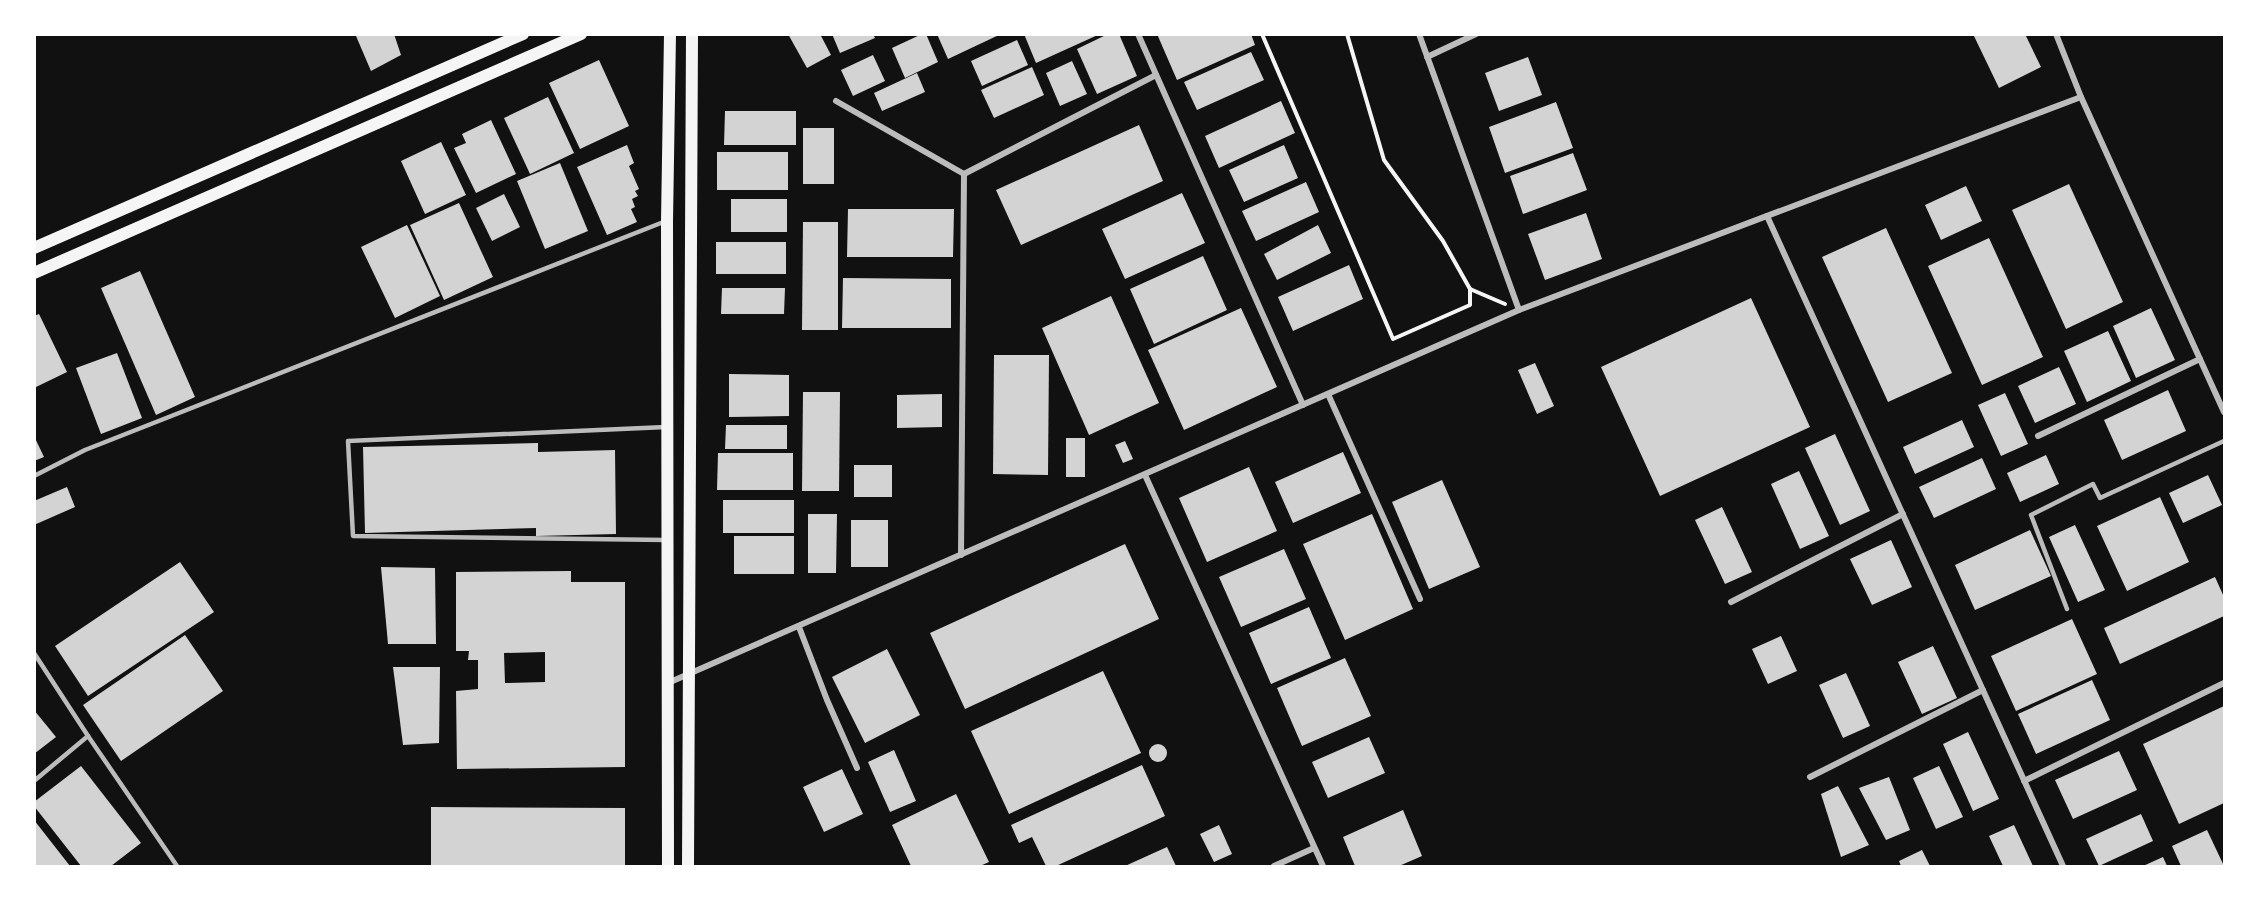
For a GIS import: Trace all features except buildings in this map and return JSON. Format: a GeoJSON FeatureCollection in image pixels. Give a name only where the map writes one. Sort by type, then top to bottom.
{"type":"FeatureCollection","features":[{"type":"Feature","properties":{"kind":"main road"},"geometry":{"type":"LineString","coordinates":[[34,248],[523,34]]}},
{"type":"Feature","properties":{"kind":"main road"},"geometry":{"type":"LineString","coordinates":[[34,273],[580,34]]}},
{"type":"Feature","properties":{"kind":"main road"},"geometry":{"type":"LineString","coordinates":[[668,867],[669,34]]}},
{"type":"Feature","properties":{"kind":"main road"},"geometry":{"type":"LineString","coordinates":[[688,867],[692,34]]}},
{"type":"Feature","properties":{"kind":"street"},"geometry":{"type":"LineString","coordinates":[[1138,34],[1304,405]]}},
{"type":"Feature","properties":{"kind":"street"},"geometry":{"type":"LineString","coordinates":[[1419,34],[1519,310]]}},
{"type":"Feature","properties":{"kind":"street"},"geometry":{"type":"LineString","coordinates":[[1426,57],[1476,34]]}},
{"type":"Feature","properties":{"kind":"street"},"geometry":{"type":"LineString","coordinates":[[2056,34],[2081,97],[2224,412]]}},
{"type":"Feature","properties":{"kind":"street"},"geometry":{"type":"LineString","coordinates":[[964,174],[1156,75]]}},
{"type":"Feature","properties":{"kind":"street"},"geometry":{"type":"LineString","coordinates":[[668,683],[1519,310],[2081,97]]}},
{"type":"Feature","properties":{"kind":"street"},"geometry":{"type":"LineString","coordinates":[[836,101],[964,174]]}},
{"type":"Feature","properties":{"kind":"street"},"geometry":{"type":"LineString","coordinates":[[961,555],[964,174]]}},
{"type":"Feature","properties":{"kind":"street"},"geometry":{"type":"LineString","coordinates":[[1767,216],[2062,866]]}},
{"type":"Feature","properties":{"kind":"street"},"geometry":{"type":"LineString","coordinates":[[2038,436],[2200,359]]}},
{"type":"Feature","properties":{"kind":"street"},"geometry":{"type":"LineString","coordinates":[[1328,394],[1420,599]]}},
{"type":"Feature","properties":{"kind":"street"},"geometry":{"type":"LineString","coordinates":[[1145,475],[1323,867]]}},
{"type":"Feature","properties":{"kind":"street"},"geometry":{"type":"LineString","coordinates":[[1731,602],[1903,513]]}},
{"type":"Feature","properties":{"kind":"street"},"geometry":{"type":"LineString","coordinates":[[799,627],[827,700],[857,768]]}},
{"type":"Feature","properties":{"kind":"street"},"geometry":{"type":"LineString","coordinates":[[2024,781],[2224,683]]}},
{"type":"Feature","properties":{"kind":"street"},"geometry":{"type":"LineString","coordinates":[[1810,777],[1983,690]]}},
{"type":"Feature","properties":{"kind":"street"},"geometry":{"type":"LineString","coordinates":[[1274,867],[1314,848]]}},
{"type":"Feature","properties":{"kind":"lane"},"geometry":{"type":"LineString","coordinates":[[34,476],[85,450],[667,221]]}},
{"type":"Feature","properties":{"kind":"lane"},"geometry":{"type":"LineString","coordinates":[[668,427],[348,441],[353,536],[668,540]]}},
{"type":"Feature","properties":{"kind":"lane"},"geometry":{"type":"LineString","coordinates":[[2067,609],[2031,515],[2093,484],[2100,498],[2224,441]]}},
{"type":"Feature","properties":{"kind":"lane"},"geometry":{"type":"LineString","coordinates":[[34,653],[177,867]]}},
{"type":"Feature","properties":{"kind":"lane"},"geometry":{"type":"LineString","coordinates":[[34,781],[88,736]]}},
{"type":"Feature","properties":{"kind":"path"},"geometry":{"type":"LineString","coordinates":[[1263,34],[1393,339],[1470,305],[1470,289],[1443,241],[1384,160],[1347,34]]}},
{"type":"Feature","properties":{"kind":"path"},"geometry":{"type":"LineString","coordinates":[[1470,289],[1519,310]]}}]}
